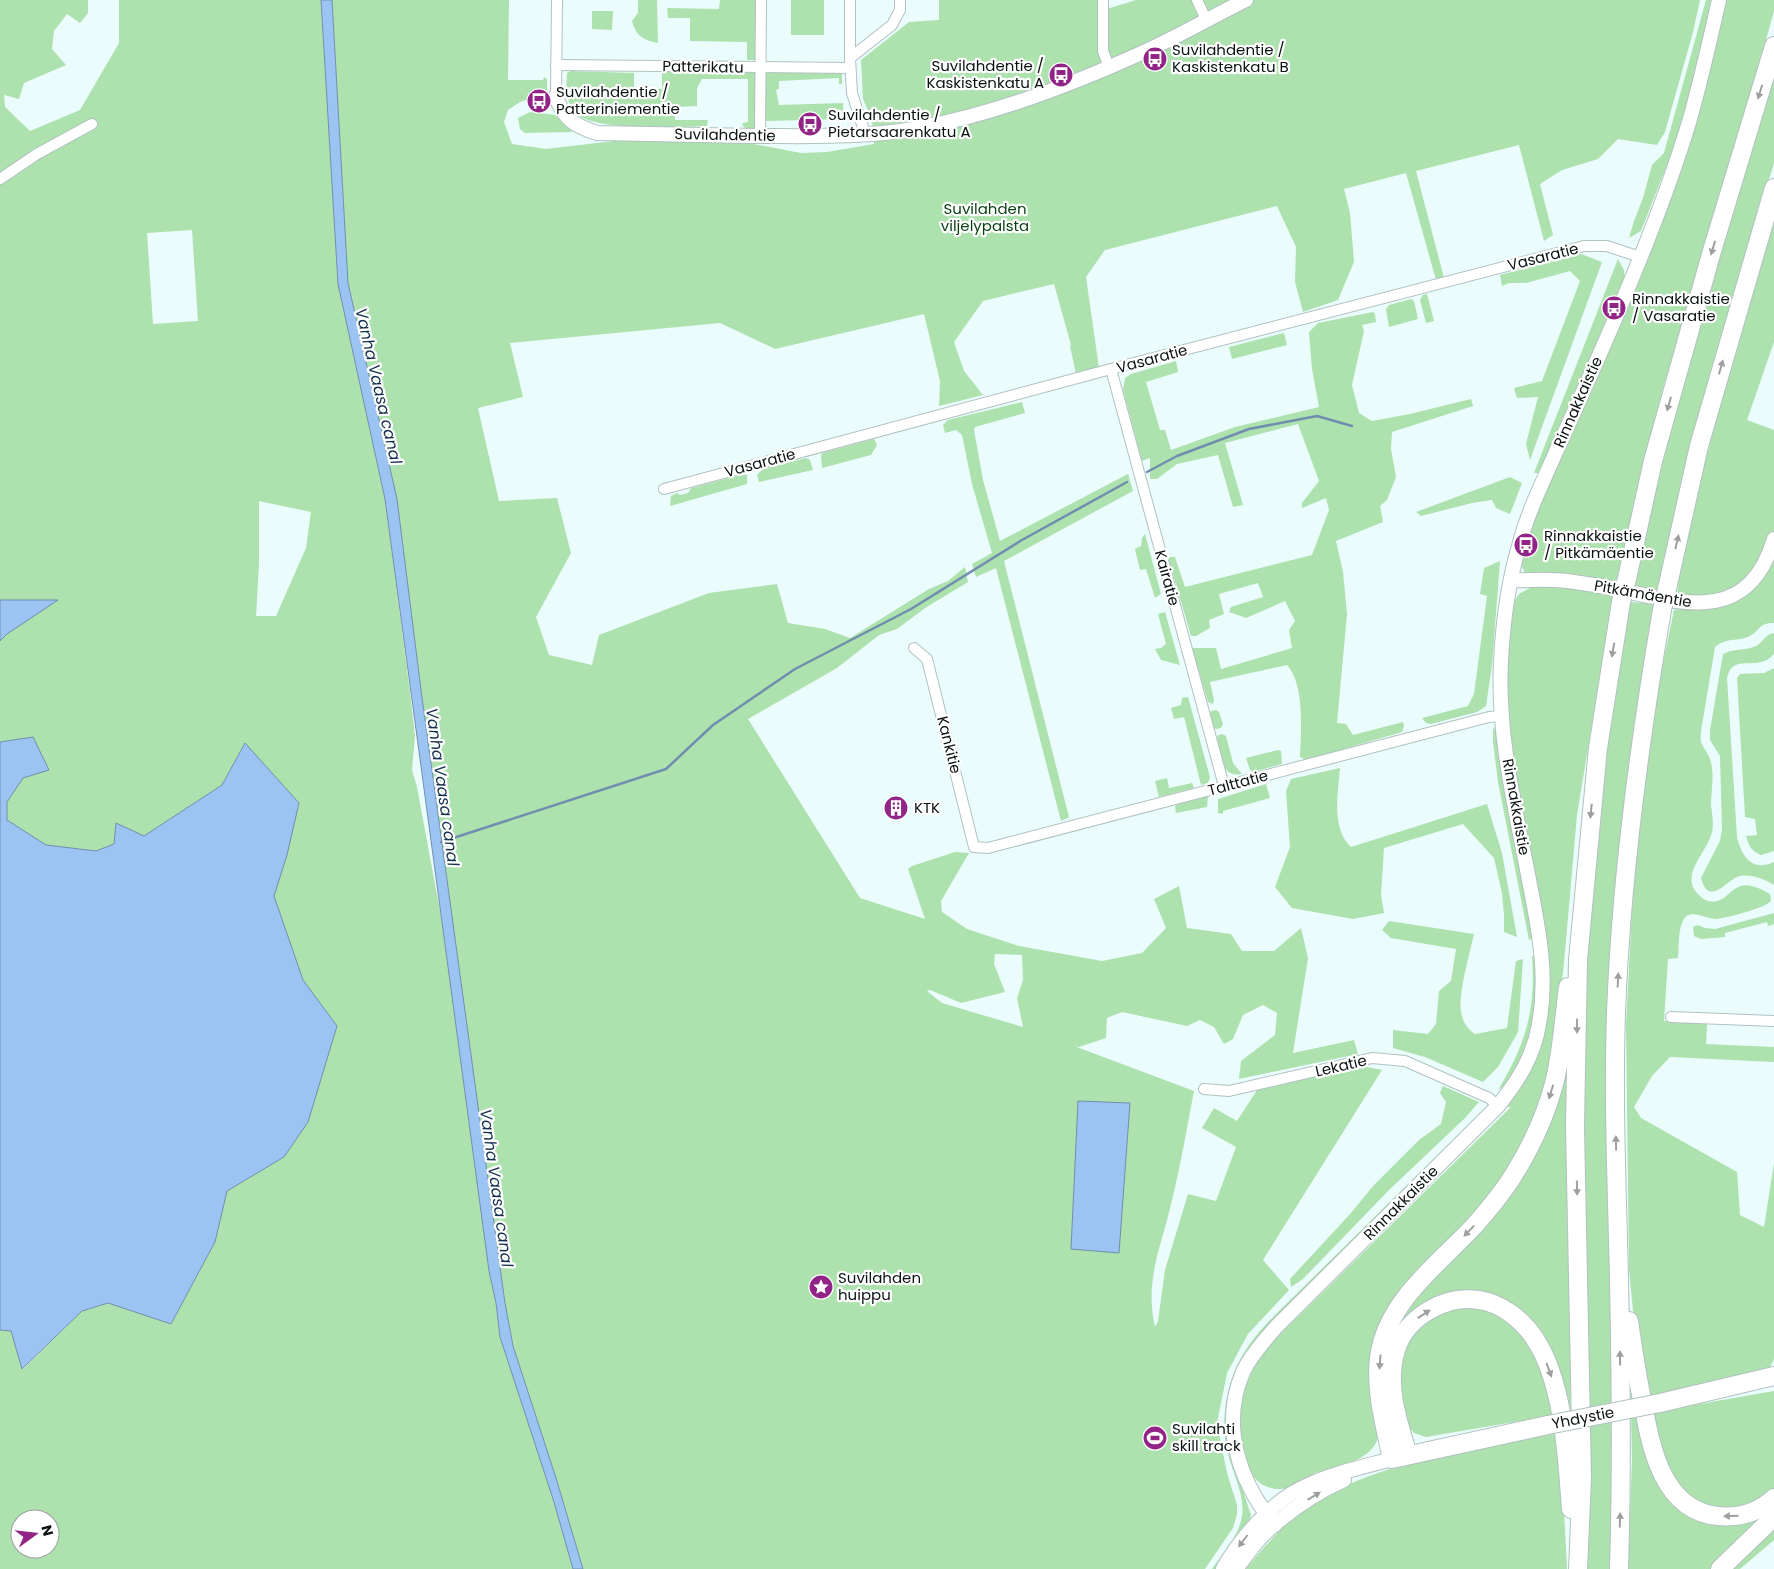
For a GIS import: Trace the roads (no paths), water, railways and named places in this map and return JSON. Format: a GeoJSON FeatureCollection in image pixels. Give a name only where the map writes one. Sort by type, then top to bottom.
{"type":"FeatureCollection","features":[{"type":"Feature","properties":{"kind":"highway"},"geometry":{"type":"LineString","coordinates":[[1577,1569],[1582,1478],[1576,1126],[1578,960],[1598,748],[1622,602],[1656,451],[1712,251],[1774,46]]}},
{"type":"Feature","properties":{"kind":"highway"},"geometry":{"type":"LineString","coordinates":[[1618,1569],[1622,1475],[1615,1124],[1616,1014],[1623,898],[1638,760],[1662,610],[1699,446],[1774,188]]}},
{"type":"Feature","properties":{"kind":"highway"},"geometry":{"type":"LineString","coordinates":[[1400,1457],[1381,1408],[1379,1358],[1386,1333],[1394,1316],[1409,1294],[1495,1200],[1516,1172],[1531,1144],[1545,1111],[1555,1079],[1568,981],[1578,960]]}},
{"type":"Feature","properties":{"kind":"highway"},"geometry":{"type":"LineString","coordinates":[[1619,1283],[1628,1312],[1635,1367],[1650,1443],[1660,1471],[1669,1486],[1691,1508],[1714,1516],[1727,1517],[1747,1514],[1767,1504],[1774,1498]]}},
{"type":"Feature","properties":{"kind":"highway"},"geometry":{"type":"LineString","coordinates":[[1400,1457],[1392,1384],[1396,1350],[1402,1336],[1413,1322],[1441,1304],[1455,1300],[1487,1302],[1501,1307],[1515,1316],[1536,1340],[1544,1355],[1552,1379],[1566,1440],[1577,1569]]}},
{"type":"Feature","properties":{"kind":"highway","name":"Yhdystie"},"geometry":{"type":"LineString","coordinates":[[1400,1457],[1660,1403],[1774,1376]]}},
{"type":"Feature","properties":{"kind":"highway"},"geometry":{"type":"LineString","coordinates":[[1720,1569],[1774,1517]]}},
{"type":"Feature","properties":{"kind":"street"},"geometry":{"type":"LineString","coordinates":[[556,96],[557,0]]}},
{"type":"Feature","properties":{"kind":"street"},"geometry":{"type":"LineString","coordinates":[[760,136],[761,0]]}},
{"type":"Feature","properties":{"kind":"street"},"geometry":{"type":"LineString","coordinates":[[850,0],[852,93],[865,134]]}},
{"type":"Feature","properties":{"kind":"street"},"geometry":{"type":"LineString","coordinates":[[850,63],[892,25],[900,10],[900,0]]}},
{"type":"Feature","properties":{"kind":"street"},"geometry":{"type":"LineString","coordinates":[[1103,0],[1104,51],[1109,67]]}},
{"type":"Feature","properties":{"kind":"street"},"geometry":{"type":"LineString","coordinates":[[1197,0],[1206,20]]}},
{"type":"Feature","properties":{"kind":"street","name":"Suvilahdentie"},"geometry":{"type":"LineString","coordinates":[[556,96],[560,110],[564,115],[579,127],[597,133],[810,136],[865,134],[920,128],[1002,107],[1109,67],[1149,50],[1246,0]]}},
{"type":"Feature","properties":{"kind":"street","name":"Rinnakkaistie"},"geometry":{"type":"LineString","coordinates":[[1270,1520],[1248,1486],[1236,1451],[1234,1406],[1243,1372],[1261,1344],[1277,1326],[1498,1106],[1523,1072],[1533,1047],[1539,1026],[1544,985],[1543,967],[1539,933],[1508,770],[1501,716],[1502,644],[1510,580],[1526,520],[1640,257],[1672,172],[1689,119],[1719,0]]}},
{"type":"Feature","properties":{"kind":"street","name":"Patterikatu"},"geometry":{"type":"LineString","coordinates":[[556,65],[761,68],[850,63]]}},
{"type":"Feature","properties":{"kind":"street"},"geometry":{"type":"LineString","coordinates":[[0,179],[37,154],[92,124]]}},
{"type":"Feature","properties":{"kind":"street","name":"Vasaratie"},"geometry":{"type":"LineString","coordinates":[[664,489],[1111,369],[1584,246],[1607,246],[1640,257]]}},
{"type":"Feature","properties":{"kind":"street","name":"Kairatie"},"geometry":{"type":"LineString","coordinates":[[1111,369],[1224,786]]}},
{"type":"Feature","properties":{"kind":"street","name":"Pitkämäentie"},"geometry":{"type":"LineString","coordinates":[[1510,580],[1555,580],[1596,586],[1680,603],[1704,604],[1731,597],[1747,586],[1760,573],[1768,559],[1774,539]]}},
{"type":"Feature","properties":{"kind":"street","name":"Kankitie"},"geometry":{"type":"LineString","coordinates":[[914,648],[927,659],[974,847]]}},
{"type":"Feature","properties":{"kind":"street","name":"Talttatie"},"geometry":{"type":"LineString","coordinates":[[974,847],[988,848],[1501,716]]}},
{"type":"Feature","properties":{"kind":"street"},"geometry":{"type":"LineString","coordinates":[[1671,1017],[1774,1021]]}},
{"type":"Feature","properties":{"kind":"street","name":"Lekatie"},"geometry":{"type":"LineString","coordinates":[[1204,1089],[1229,1091],[1372,1058],[1405,1061],[1489,1098],[1498,1106]]}},
{"type":"Feature","properties":{"kind":"street"},"geometry":{"type":"LineString","coordinates":[[1223,1569],[1255,1526],[1270,1520],[1337,1483],[1400,1457]]}},
{"type":"Feature","properties":{"kind":"street"},"geometry":{"type":"LineString","coordinates":[[1236,1569],[1262,1536],[1270,1520]]}},
{"type":"Feature","properties":{"kind":"water"},"geometry":{"type":"Polygon","coordinates":[[[321,0],[332,0],[348,283],[397,499],[421,690],[505,1303],[513,1346],[583,1569],[573,1569],[554,1502],[500,1337],[496,1303],[489,1271],[385,499],[338,284],[321,0]]]}},
{"type":"Feature","properties":{"kind":"water"},"geometry":{"type":"Polygon","coordinates":[[[0,600],[58,600],[7,634],[0,641],[0,600]]]}},
{"type":"Feature","properties":{"kind":"water"},"geometry":{"type":"Polygon","coordinates":[[[33,737],[49,770],[23,778],[7,802],[7,820],[46,845],[96,851],[114,844],[116,823],[144,836],[222,785],[245,743],[299,803],[287,855],[274,896],[303,980],[337,1026],[308,1122],[284,1157],[227,1191],[215,1242],[171,1324],[108,1303],[82,1311],[22,1369],[11,1331],[0,1330],[0,742],[33,737]]]}},
{"type":"Feature","properties":{"kind":"water"},"geometry":{"type":"Polygon","coordinates":[[[1078,1101],[1130,1103],[1119,1253],[1071,1249],[1078,1101]]]}},
{"type":"Feature","properties":{"kind":"waterway"},"geometry":{"type":"LineString","coordinates":[[1147,472],[1177,456],[1249,429],[1317,416],[1352,426]]}},
{"type":"Feature","properties":{"kind":"waterway","name":"Vanha Vaasa canal"},"geometry":{"type":"LineString","coordinates":[[441,842],[666,769],[713,725],[795,669],[911,609],[1022,540],[1127,482]]}},
{"type":"Feature","properties":{"kind":"place","name":"Suvilahdentie / Kaskistenkatu B"},"geometry":{"type":"Point","coordinates":[1155,59]}},
{"type":"Feature","properties":{"kind":"place","name":"Suvilahdentie / Kaskistenkatu A"},"geometry":{"type":"Point","coordinates":[1061,75]}},
{"type":"Feature","properties":{"kind":"place","name":"Suvilahdentie / Patteriniementie"},"geometry":{"type":"Point","coordinates":[539,101]}},
{"type":"Feature","properties":{"kind":"place","name":"Suvilahdentie / Pietarsaarenkatu A"},"geometry":{"type":"Point","coordinates":[810,124]}},
{"type":"Feature","properties":{"kind":"place","name":"Rinnakkaistie / Vasaratie"},"geometry":{"type":"Point","coordinates":[1614,308]}},
{"type":"Feature","properties":{"kind":"place","name":"Rinnakkaistie / Pitkämäentie"},"geometry":{"type":"Point","coordinates":[1526,545]}},
{"type":"Feature","properties":{"kind":"place","name":"KTK"},"geometry":{"type":"Point","coordinates":[896,808]}},
{"type":"Feature","properties":{"kind":"place","name":"Suvilahden huippu"},"geometry":{"type":"Point","coordinates":[821,1287]}},
{"type":"Feature","properties":{"kind":"place","name":"Suvilahti skill track"},"geometry":{"type":"Point","coordinates":[1155,1438]}},
{"type":"Feature","properties":{"kind":"park label","name":"Suvilahden viljelypalsta"},"geometry":{"type":"Point","coordinates":[985,218]}}]}
